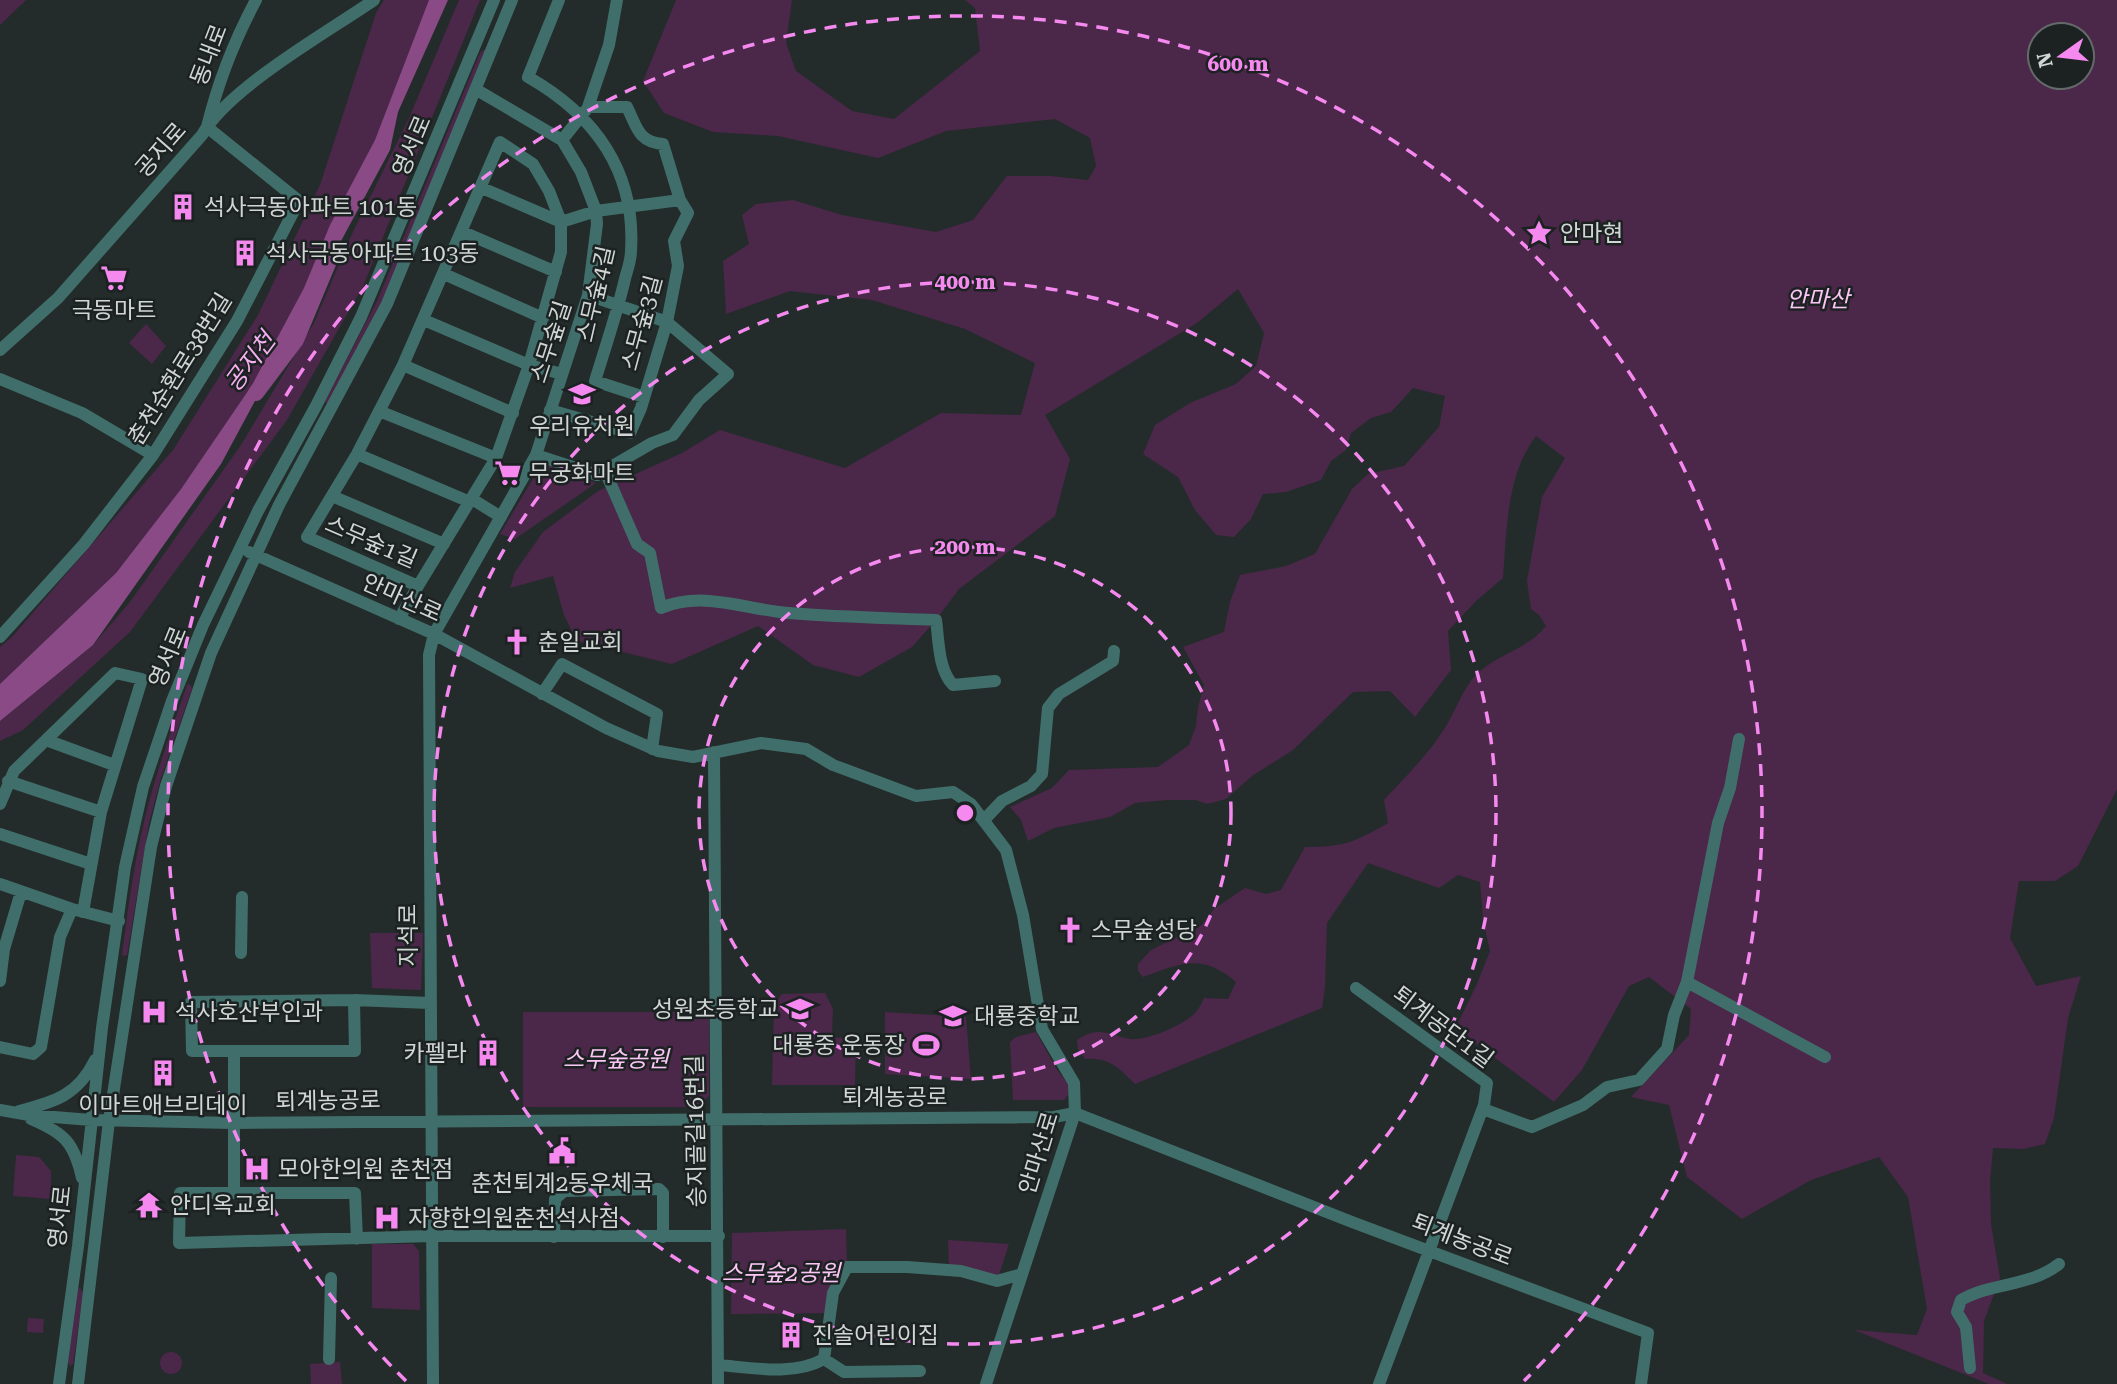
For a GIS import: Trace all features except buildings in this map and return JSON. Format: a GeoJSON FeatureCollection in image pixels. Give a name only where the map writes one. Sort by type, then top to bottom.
{"type":"FeatureCollection","features":[{"type":"Feature","properties":{"kind":"street","name":"동내로"},"geometry":{"type":"LineString","coordinates":[[207,127],[218,84],[240,30],[256,0]]}},
{"type":"Feature","properties":{"kind":"street","name":"공지로"},"geometry":{"type":"LineString","coordinates":[[0,350],[58,298],[207,127],[251,85],[374,0]]}},
{"type":"Feature","properties":{"kind":"street","name":"영서로"},"geometry":{"type":"LineString","coordinates":[[78,1384],[98,1220],[100,1051],[104,1014],[125,867],[143,787],[172,701],[218,595],[267,493],[316,406],[361,317],[494,0]]}},
{"type":"Feature","properties":{"kind":"street","name":"영서로"},"geometry":{"type":"LineString","coordinates":[[59,1384],[84,1187],[125,1021],[151,847],[166,786],[211,653],[281,503],[387,304],[512,0]]}},
{"type":"Feature","properties":{"kind":"street","name":"스무숲4길"},"geometry":{"type":"LineString","coordinates":[[559,0],[528,77],[585,112],[610,151],[629,206],[631,253],[619,304],[595,381],[644,397]]}},
{"type":"Feature","properties":{"kind":"street"},"geometry":{"type":"LineString","coordinates":[[562,140],[585,112],[609,45],[617,0]]}},
{"type":"Feature","properties":{"kind":"street","name":"스무숲길"},"geometry":{"type":"LineString","coordinates":[[433,634],[536,455],[588,295],[597,224],[596,211],[581,172],[562,140],[477,90]]}},
{"type":"Feature","properties":{"kind":"street","name":"스무숲3길"},"geometry":{"type":"LineString","coordinates":[[585,112],[627,107],[643,139],[652,144],[663,144],[680,201],[688,213],[674,242],[678,266],[667,322],[630,433]]}},
{"type":"Feature","properties":{"kind":"street","name":"춘천순환로38번길"},"geometry":{"type":"LineString","coordinates":[[0,637],[83,544],[153,455],[237,321],[299,201],[207,127]]}},
{"type":"Feature","properties":{"kind":"street","name":"스무숲1길"},"geometry":{"type":"LineString","coordinates":[[500,142],[533,164],[549,191],[561,222],[561,252],[556,272],[529,365],[496,458],[418,586],[307,537],[357,454],[403,365],[500,142]]}},
{"type":"Feature","properties":{"kind":"street"},"geometry":{"type":"LineString","coordinates":[[482,188],[561,222],[596,211],[680,201]]}},
{"type":"Feature","properties":{"kind":"street"},"geometry":{"type":"LineString","coordinates":[[463,232],[556,272]]}},
{"type":"Feature","properties":{"kind":"street"},"geometry":{"type":"LineString","coordinates":[[444,274],[543,318]]}},
{"type":"Feature","properties":{"kind":"street"},"geometry":{"type":"LineString","coordinates":[[536,455],[597,475],[652,443],[673,435],[699,400],[728,374],[667,322],[588,295]]}},
{"type":"Feature","properties":{"kind":"street"},"geometry":{"type":"LineString","coordinates":[[424,320],[529,365],[562,374]]}},
{"type":"Feature","properties":{"kind":"street"},"geometry":{"type":"LineString","coordinates":[[403,365],[513,413]]}},
{"type":"Feature","properties":{"kind":"street"},"geometry":{"type":"LineString","coordinates":[[0,379],[82,413],[153,455]]}},
{"type":"Feature","properties":{"kind":"street"},"geometry":{"type":"LineString","coordinates":[[550,410],[630,433],[652,443]]}},
{"type":"Feature","properties":{"kind":"street"},"geometry":{"type":"LineString","coordinates":[[379,411],[496,458]]}},
{"type":"Feature","properties":{"kind":"street"},"geometry":{"type":"LineString","coordinates":[[357,454],[471,500],[501,517]]}},
{"type":"Feature","properties":{"kind":"street"},"geometry":{"type":"LineString","coordinates":[[604,471],[637,544],[650,553],[661,608],[676,602],[702,600],[788,613],[936,620],[942,662],[948,680],[953,685],[995,681]]}},
{"type":"Feature","properties":{"kind":"street"},"geometry":{"type":"LineString","coordinates":[[267,493],[270,503],[281,503]]}},
{"type":"Feature","properties":{"kind":"street","name":"스무숲1길"},"geometry":{"type":"LineString","coordinates":[[332,496],[444,544]]}},
{"type":"Feature","properties":{"kind":"street","name":"안마산로"},"geometry":{"type":"LineString","coordinates":[[240,548],[433,634],[606,728],[652,749],[694,757],[761,743],[806,749],[833,765],[916,796],[953,792],[971,804],[1006,850],[1023,915],[1042,1029],[1074,1083],[1075,1113],[986,1384]]}},
{"type":"Feature","properties":{"kind":"street"},"geometry":{"type":"LineString","coordinates":[[399,619],[418,586]]}},
{"type":"Feature","properties":{"kind":"street"},"geometry":{"type":"LineString","coordinates":[[218,595],[227,594],[233,605]]}},
{"type":"Feature","properties":{"kind":"street","name":"지석로"},"geometry":{"type":"LineString","coordinates":[[433,634],[429,655],[433,1384]]}},
{"type":"Feature","properties":{"kind":"street"},"geometry":{"type":"LineString","coordinates":[[984,820],[1002,801],[1031,786],[1042,774],[1048,708],[1059,694],[1112,661],[1114,651]]}},
{"type":"Feature","properties":{"kind":"street"},"geometry":{"type":"LineString","coordinates":[[542,694],[562,664],[657,714],[652,749]]}},
{"type":"Feature","properties":{"kind":"street"},"geometry":{"type":"LineString","coordinates":[[0,804],[14,771],[115,673],[142,679],[101,812],[78,911],[60,937],[41,1047],[33,1054],[0,1048]]}},
{"type":"Feature","properties":{"kind":"street"},"geometry":{"type":"LineString","coordinates":[[1483,1109],[1532,1127],[1583,1105],[1607,1087],[1639,1080],[1667,1049],[1674,1014],[1686,982],[1718,823],[1730,788],[1739,739]]}},
{"type":"Feature","properties":{"kind":"street"},"geometry":{"type":"LineString","coordinates":[[46,740],[114,765]]}},
{"type":"Feature","properties":{"kind":"street","name":"승지골길16번길"},"geometry":{"type":"LineString","coordinates":[[714,752],[718,1384]]}},
{"type":"Feature","properties":{"kind":"street"},"geometry":{"type":"LineString","coordinates":[[8,781],[101,812]]}},
{"type":"Feature","properties":{"kind":"street"},"geometry":{"type":"LineString","coordinates":[[0,834],[91,864]]}},
{"type":"Feature","properties":{"kind":"street"},"geometry":{"type":"LineString","coordinates":[[0,884],[78,911],[119,921]]}},
{"type":"Feature","properties":{"kind":"street"},"geometry":{"type":"LineString","coordinates":[[0,981],[2,948],[21,892]]}},
{"type":"Feature","properties":{"kind":"street"},"geometry":{"type":"LineString","coordinates":[[241,953],[242,897]]}},
{"type":"Feature","properties":{"kind":"street"},"geometry":{"type":"LineString","coordinates":[[1686,982],[1825,1057]]}},
{"type":"Feature","properties":{"kind":"street","name":"퇴계공단1길"},"geometry":{"type":"LineString","coordinates":[[1356,988],[1487,1083],[1483,1109],[1379,1384]]}},
{"type":"Feature","properties":{"kind":"street"},"geometry":{"type":"LineString","coordinates":[[354,1000],[355,1051],[192,1051],[191,1002],[354,1000],[430,1003]]}},
{"type":"Feature","properties":{"kind":"street"},"geometry":{"type":"LineString","coordinates":[[104,1014],[112,1027],[118,1027],[125,1021]]}},
{"type":"Feature","properties":{"kind":"street"},"geometry":{"type":"LineString","coordinates":[[15,1112],[48,1103],[70,1093],[82,1083],[100,1051]]}},
{"type":"Feature","properties":{"kind":"street"},"geometry":{"type":"LineString","coordinates":[[233,1192],[234,1051]]}},
{"type":"Feature","properties":{"kind":"street"},"geometry":{"type":"LineString","coordinates":[[0,1110],[15,1112],[52,1128],[73,1146],[84,1187]]}},
{"type":"Feature","properties":{"kind":"street","name":"퇴계농공로"},"geometry":{"type":"LineString","coordinates":[[15,1112],[100,1120],[233,1123],[1054,1117],[1075,1113],[1648,1333],[1641,1384]]}},
{"type":"Feature","properties":{"kind":"street"},"geometry":{"type":"LineString","coordinates":[[554,1237],[555,1199],[564,1191],[659,1189],[663,1193],[663,1237]]}},
{"type":"Feature","properties":{"kind":"street"},"geometry":{"type":"LineString","coordinates":[[357,1239],[355,1193],[180,1193],[179,1242],[357,1239],[432,1236],[719,1236]]}},
{"type":"Feature","properties":{"kind":"street"},"geometry":{"type":"LineString","coordinates":[[82,1217],[86,1211],[91,1210],[98,1220]]}},
{"type":"Feature","properties":{"kind":"street"},"geometry":{"type":"LineString","coordinates":[[1970,1368],[1966,1327],[1957,1312],[1961,1300],[1976,1291],[2026,1281],[2047,1273],[2059,1264]]}},
{"type":"Feature","properties":{"kind":"street"},"geometry":{"type":"LineString","coordinates":[[824,1359],[833,1293],[847,1267],[907,1267],[961,1271],[997,1281],[1022,1274]]}},
{"type":"Feature","properties":{"kind":"street"},"geometry":{"type":"LineString","coordinates":[[329,1359],[331,1278]]}},
{"type":"Feature","properties":{"kind":"street"},"geometry":{"type":"LineString","coordinates":[[719,1365],[761,1369],[810,1367],[824,1359]]}},
{"type":"Feature","properties":{"kind":"street"},"geometry":{"type":"LineString","coordinates":[[824,1359],[844,1371],[920,1371]]}},
{"type":"Feature","properties":{"kind":"green space"},"geometry":{"type":"Polygon","coordinates":[[[0,0],[26,0],[0,25],[0,0]]]}},
{"type":"Feature","properties":{"kind":"green space"},"geometry":{"type":"Polygon","coordinates":[[[384,0],[431,0],[360,188],[252,385],[181,489],[116,573],[0,684],[0,647],[12,637],[173,450],[258,315],[320,185],[376,13],[384,0]]]}},
{"type":"Feature","properties":{"kind":"green space"},"geometry":{"type":"Polygon","coordinates":[[[459,0],[480,0],[363,286],[287,420],[130,632],[23,730],[0,741],[0,721],[93,645],[130,602],[241,445],[314,323],[352,234],[409,118],[459,0]]]}},
{"type":"Feature","properties":{"kind":"green space","name":"안마산"},"geometry":{"type":"Polygon","coordinates":[[[676,0],[792,0],[786,43],[796,71],[852,111],[894,119],[980,51],[975,8],[965,0],[2117,0],[2117,789],[2078,866],[2055,881],[2019,881],[2010,938],[2036,986],[2081,976],[2068,1018],[2054,1118],[2045,1144],[2023,1149],[1993,1148],[1990,1181],[1991,1224],[2000,1278],[1984,1321],[1983,1373],[2007,1384],[1989,1384],[1854,1330],[1917,1335],[1927,1309],[1908,1197],[1879,1157],[1811,1180],[1742,1219],[1687,1177],[1669,1105],[1631,1097],[1689,1035],[1691,1009],[1649,977],[1629,986],[1582,1070],[1554,1102],[1471,1040],[1457,1025],[1490,951],[1483,920],[1480,882],[1458,875],[1439,888],[1368,863],[1327,923],[1322,1008],[1135,1084],[1107,1062],[1085,1059],[1078,1049],[1077,1040],[1091,1033],[1104,1032],[1130,1039],[1155,1035],[1191,1017],[1204,998],[1228,999],[1236,982],[1213,967],[1191,963],[1143,977],[1138,971],[1138,964],[1151,950],[1202,925],[1214,909],[1245,888],[1266,894],[1281,890],[1305,847],[1349,842],[1388,823],[1384,800],[1433,746],[1471,681],[1484,668],[1530,641],[1546,626],[1531,609],[1527,581],[1542,497],[1565,458],[1536,436],[1526,452],[1513,486],[1503,578],[1476,601],[1448,631],[1451,670],[1415,717],[1390,691],[1353,692],[1293,750],[1252,776],[1226,799],[1207,804],[1196,800],[1135,803],[1110,817],[1054,828],[1028,841],[1021,820],[1010,807],[1052,788],[1069,770],[1158,767],[1189,745],[1196,726],[1204,685],[1183,647],[1224,632],[1230,602],[1240,575],[1286,566],[1315,554],[1352,489],[1368,474],[1404,466],[1439,427],[1445,396],[1413,388],[1391,412],[1371,418],[1351,433],[1346,450],[1331,461],[1321,480],[1286,492],[1263,494],[1251,519],[1234,537],[1216,535],[1195,510],[1178,477],[1143,454],[1155,425],[1190,403],[1236,384],[1256,366],[1264,333],[1238,289],[1197,323],[1045,415],[1070,459],[1055,516],[959,589],[912,647],[859,677],[813,665],[758,626],[672,664],[577,641],[564,615],[553,576],[510,588],[515,572],[543,532],[598,491],[682,453],[720,430],[845,468],[941,413],[1021,415],[1035,363],[965,329],[872,300],[790,291],[726,314],[723,261],[749,244],[742,215],[756,204],[793,200],[842,215],[936,232],[973,220],[1007,176],[1050,176],[1088,180],[1096,166],[1090,138],[1055,119],[946,131],[878,158],[778,136],[713,132],[664,113],[643,81],[676,0]]]}},
{"type":"Feature","properties":{"kind":"green space"},"geometry":{"type":"Polygon","coordinates":[[[484,49],[382,302],[329,404],[326,403],[378,299],[480,53],[484,49]]]}},
{"type":"Feature","properties":{"kind":"green space"},"geometry":{"type":"Polygon","coordinates":[[[146,324],[166,346],[152,364],[129,343],[146,324]]]}},
{"type":"Feature","properties":{"kind":"green space"},"geometry":{"type":"Polygon","coordinates":[[[543,462],[596,483],[515,539],[500,534],[543,462]]]}},
{"type":"Feature","properties":{"kind":"green space"},"geometry":{"type":"Polygon","coordinates":[[[190,684],[192,689],[161,778],[149,823],[127,955],[124,956],[122,955],[132,886],[145,818],[170,734],[187,685],[190,684]]]}},
{"type":"Feature","properties":{"kind":"green space"},"geometry":{"type":"Polygon","coordinates":[[[370,933],[423,933],[421,990],[372,988],[370,933]]]}},
{"type":"Feature","properties":{"kind":"green space"},"geometry":{"type":"Polygon","coordinates":[[[825,993],[833,1009],[832,1038],[856,1037],[855,1085],[772,1085],[774,1004],[782,994],[825,993]]]}},
{"type":"Feature","properties":{"kind":"green space","name":"스무숲공원"},"geometry":{"type":"Polygon","coordinates":[[[523,1012],[709,1012],[709,1096],[697,1107],[523,1107],[523,1012]]]}},
{"type":"Feature","properties":{"kind":"green space","name":"대룡중 운동장"},"geometry":{"type":"Polygon","coordinates":[[[885,1012],[966,1017],[971,1079],[885,1074],[885,1012]]]}},
{"type":"Feature","properties":{"kind":"green space"},"geometry":{"type":"Polygon","coordinates":[[[1036,1032],[1057,1070],[1070,1086],[1070,1093],[1064,1100],[1013,1100],[1010,1042],[1016,1037],[1036,1032]]]}},
{"type":"Feature","properties":{"kind":"green space"},"geometry":{"type":"Polygon","coordinates":[[[16,1155],[39,1157],[51,1171],[51,1199],[13,1196],[16,1155]]]}},
{"type":"Feature","properties":{"kind":"green space","name":"스무숲2공원"},"geometry":{"type":"Polygon","coordinates":[[[846,1229],[847,1267],[830,1313],[731,1314],[732,1233],[846,1229]]]}},
{"type":"Feature","properties":{"kind":"green space"},"geometry":{"type":"Polygon","coordinates":[[[948,1240],[1009,1244],[997,1281],[949,1270],[948,1240]]]}},
{"type":"Feature","properties":{"kind":"green space"},"geometry":{"type":"Polygon","coordinates":[[[372,1244],[413,1244],[419,1251],[420,1310],[372,1308],[372,1244]]]}},
{"type":"Feature","properties":{"kind":"green space"},"geometry":{"type":"Polygon","coordinates":[[[80,1288],[83,1293],[73,1364],[70,1366],[68,1362],[80,1288]]]}},
{"type":"Feature","properties":{"kind":"green space"},"geometry":{"type":"Polygon","coordinates":[[[28,1318],[44,1319],[43,1333],[27,1332],[28,1318]]]}},
{"type":"Feature","properties":{"kind":"green space"},"geometry":{"type":"Polygon","coordinates":[[[171,1352],[179,1355],[182,1363],[179,1371],[171,1374],[163,1371],[160,1363],[163,1355],[171,1352]]]}},
{"type":"Feature","properties":{"kind":"green space"},"geometry":{"type":"Polygon","coordinates":[[[340,1362],[342,1384],[311,1384],[310,1364],[340,1362]]]}},
{"type":"Feature","properties":{"kind":"shaded area"},"geometry":{"type":"Polygon","coordinates":[[[429,0],[448,0],[398,112],[390,150],[221,464],[93,645],[0,721],[0,684],[116,573],[181,489],[252,385],[304,288],[330,225],[375,140],[429,0]]]}},
{"type":"Feature","properties":{"kind":"waterway","name":"공지천"},"geometry":{"type":"LineString","coordinates":[[256,393],[296,340],[332,254]]}},
{"type":"Feature","properties":{"kind":"place","name":"석사극동아파트 101동"},"geometry":{"type":"Point","coordinates":[183,207]}},
{"type":"Feature","properties":{"kind":"place","name":"안마현"},"geometry":{"type":"Point","coordinates":[1539,233]}},
{"type":"Feature","properties":{"kind":"place","name":"석사극동아파트 103동"},"geometry":{"type":"Point","coordinates":[245,253]}},
{"type":"Feature","properties":{"kind":"place","name":"극동마트"},"geometry":{"type":"Point","coordinates":[114,278]}},
{"type":"Feature","properties":{"kind":"place","name":"우리유치원"},"geometry":{"type":"Point","coordinates":[582,394]}},
{"type":"Feature","properties":{"kind":"place","name":"무궁화마트"},"geometry":{"type":"Point","coordinates":[508,473]}},
{"type":"Feature","properties":{"kind":"place","name":"춘일교회"},"geometry":{"type":"Point","coordinates":[517,642]}},
{"type":"Feature","properties":{"kind":"place","name":"스무숲성당"},"geometry":{"type":"Point","coordinates":[1070,930]}},
{"type":"Feature","properties":{"kind":"place","name":"성원초등학교"},"geometry":{"type":"Point","coordinates":[800,1009]}},
{"type":"Feature","properties":{"kind":"place","name":"석사호산부인과"},"geometry":{"type":"Point","coordinates":[154,1012]}},
{"type":"Feature","properties":{"kind":"place","name":"대룡중학교"},"geometry":{"type":"Point","coordinates":[953,1016]}},
{"type":"Feature","properties":{"kind":"place","name":"대룡중 운동장"},"geometry":{"type":"Point","coordinates":[926,1045]}},
{"type":"Feature","properties":{"kind":"place","name":"카펠라"},"geometry":{"type":"Point","coordinates":[488,1053]}},
{"type":"Feature","properties":{"kind":"place","name":"이마트애브리데이"},"geometry":{"type":"Point","coordinates":[163,1073]}},
{"type":"Feature","properties":{"kind":"place","name":"춘천퇴계2동우체국"},"geometry":{"type":"Point","coordinates":[562,1151]}},
{"type":"Feature","properties":{"kind":"place","name":"모아한의원 춘천점"},"geometry":{"type":"Point","coordinates":[257,1169]}},
{"type":"Feature","properties":{"kind":"place","name":"안디옥교회"},"geometry":{"type":"Point","coordinates":[149,1205]}},
{"type":"Feature","properties":{"kind":"place","name":"자향한의원춘천석사점"},"geometry":{"type":"Point","coordinates":[387,1218]}},
{"type":"Feature","properties":{"kind":"place","name":"진솔어린이집"},"geometry":{"type":"Point","coordinates":[791,1335]}}]}
